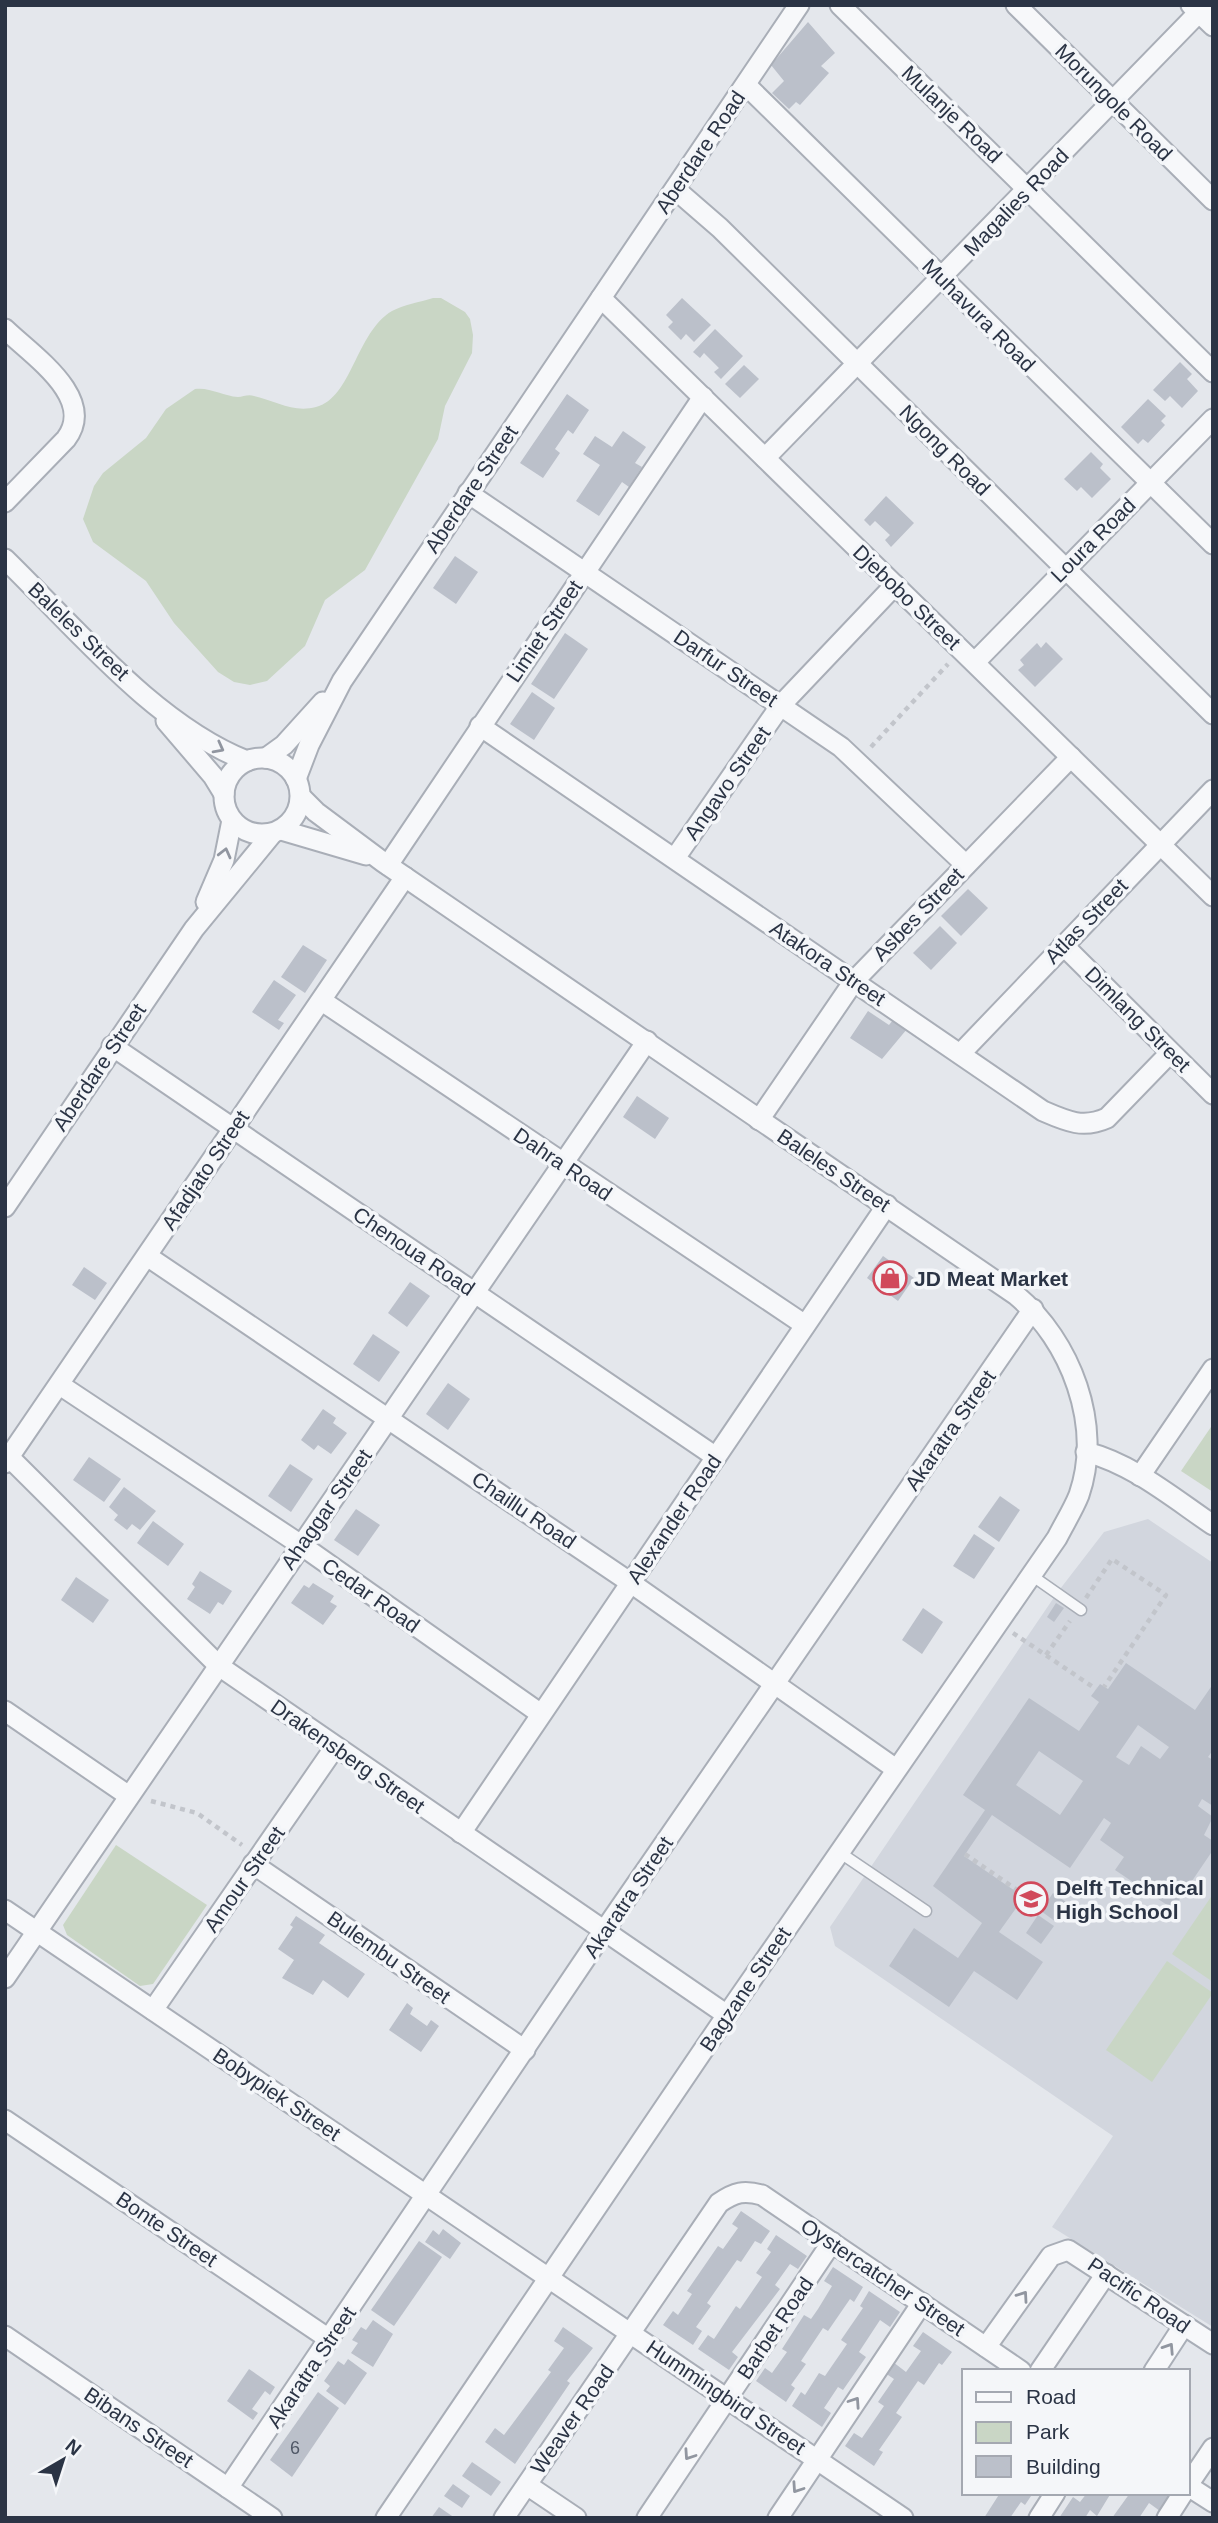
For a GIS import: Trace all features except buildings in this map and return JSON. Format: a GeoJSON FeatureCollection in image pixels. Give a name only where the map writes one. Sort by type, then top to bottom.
{"type":"FeatureCollection","features":[{"type":"Feature","properties":{"kind":"street","name":"Aberdare Road"},"geometry":{"type":"LineString","coordinates":[[601,298],[799,5]]}},
{"type":"Feature","properties":{"kind":"street","name":"Mulanje Road"},"geometry":{"type":"LineString","coordinates":[[840,5],[1029,188],[1213,372]]}},
{"type":"Feature","properties":{"kind":"street","name":"Morungole Road"},"geometry":{"type":"LineString","coordinates":[[1016,5],[1213,200]]}},
{"type":"Feature","properties":{"kind":"street","name":"Magalies Road"},"geometry":{"type":"LineString","coordinates":[[765,458],[1202,12]]}},
{"type":"Feature","properties":{"kind":"street","name":"Muhavura Road"},"geometry":{"type":"LineString","coordinates":[[746,85],[1213,544]]}},
{"type":"Feature","properties":{"kind":"street","name":"Ngong Road"},"geometry":{"type":"LineString","coordinates":[[675,189],[720,228],[1213,714]]}},
{"type":"Feature","properties":{"kind":"street","name":"Djebobo Street"},"geometry":{"type":"LineString","coordinates":[[601,298],[1213,896]]}},
{"type":"Feature","properties":{"kind":"street","name":"Aberdare Street"},"geometry":{"type":"LineString","coordinates":[[299,788],[309,745],[342,681],[601,298]]}},
{"type":"Feature","properties":{"kind":"street"},"geometry":{"type":"LineString","coordinates":[[5,329],[69,393],[76,412],[75,422],[66,439],[5,502]]}},
{"type":"Feature","properties":{"kind":"street","name":"Limiet Street"},"geometry":{"type":"LineString","coordinates":[[385,864],[703,397]]}},
{"type":"Feature","properties":{"kind":"street","name":"Loura Road"},"geometry":{"type":"LineString","coordinates":[[968,656],[1065,569],[1213,419]]}},
{"type":"Feature","properties":{"kind":"street","name":"Darfur Street"},"geometry":{"type":"LineString","coordinates":[[468,493],[859,761],[966,864]]}},
{"type":"Feature","properties":{"kind":"street","name":"Baleles Street"},"geometry":{"type":"LineString","coordinates":[[5,559],[153,703],[224,794]]}},
{"type":"Feature","properties":{"kind":"street","name":"Angavo Street"},"geometry":{"type":"LineString","coordinates":[[675,858],[781,705],[895,585]]}},
{"type":"Feature","properties":{"kind":"street","name":"Aberdare Street"},"geometry":{"type":"LineString","coordinates":[[257,759],[295,734],[342,681]]}},
{"type":"Feature","properties":{"kind":"street","name":"Baleles Street"},"geometry":{"type":"LineString","coordinates":[[153,703],[201,738],[257,759]]}},
{"type":"Feature","properties":{"kind":"street","name":"Atakora Street"},"geometry":{"type":"LineString","coordinates":[[480,726],[1043,1111],[1072,1124],[1094,1124],[1107,1118],[1170,1053]]}},
{"type":"Feature","properties":{"kind":"street","name":"Asbes Street"},"geometry":{"type":"LineString","coordinates":[[759,1120],[854,981],[1071,757]]}},
{"type":"Feature","properties":{"kind":"street"},"geometry":{"type":"LineString","coordinates":[[257,759],[284,764],[299,788],[293,821],[277,832],[247,832],[232,820],[224,803],[228,778],[257,759]]}},
{"type":"Feature","properties":{"kind":"street","name":"Baleles Street"},"geometry":{"type":"LineString","coordinates":[[299,788],[316,812],[385,864],[887,1205],[1033,1309],[1060,1346],[1084,1405],[1086,1452]]}},
{"type":"Feature","properties":{"kind":"street","name":"Atlas Street"},"geometry":{"type":"LineString","coordinates":[[961,1053],[1213,790]]}},
{"type":"Feature","properties":{"kind":"street","name":"Aberdare Street"},"geometry":{"type":"LineString","coordinates":[[194,929],[224,860],[232,820]]}},
{"type":"Feature","properties":{"kind":"street","name":"Aberdare Street"},"geometry":{"type":"LineString","coordinates":[[5,1207],[194,929],[277,832]]}},
{"type":"Feature","properties":{"kind":"street","name":"Baleles Street"},"geometry":{"type":"LineString","coordinates":[[277,832],[342,846],[385,864]]}},
{"type":"Feature","properties":{"kind":"street","name":"Afadjato Street"},"geometry":{"type":"LineString","coordinates":[[7,1458],[60,1385],[405,877]]}},
{"type":"Feature","properties":{"kind":"street","name":"Dimlang Street"},"geometry":{"type":"LineString","coordinates":[[1063,945],[1213,1094]]}},
{"type":"Feature","properties":{"kind":"street","name":"Dahra Road"},"geometry":{"type":"LineString","coordinates":[[322,1001],[806,1325]]}},
{"type":"Feature","properties":{"kind":"street","name":"Ahaggar Street"},"geometry":{"type":"LineString","coordinates":[[5,1978],[647,1041]]}},
{"type":"Feature","properties":{"kind":"street","name":"Chenoua Road"},"geometry":{"type":"LineString","coordinates":[[112,1046],[716,1457]]}},
{"type":"Feature","properties":{"kind":"street","name":"Alexander Road"},"geometry":{"type":"LineString","coordinates":[[461,1833],[887,1205]]}},
{"type":"Feature","properties":{"kind":"street","name":"Chaillu Road"},"geometry":{"type":"LineString","coordinates":[[147,1256],[631,1583],[896,1769]]}},
{"type":"Feature","properties":{"kind":"street","name":"Akaratra Street"},"geometry":{"type":"LineString","coordinates":[[228,2487],[604,1931],[1033,1309]]}},
{"type":"Feature","properties":{"kind":"street"},"geometry":{"type":"LineString","coordinates":[[1140,1476],[1213,1369]]}},
{"type":"Feature","properties":{"kind":"street","name":"Cedar Road"},"geometry":{"type":"LineString","coordinates":[[60,1385],[302,1545],[541,1714]]}},
{"type":"Feature","properties":{"kind":"street"},"geometry":{"type":"LineString","coordinates":[[1086,1452],[1108,1458],[1140,1476],[1213,1525]]}},
{"type":"Feature","properties":{"kind":"street","name":"Bagzane Street"},"geometry":{"type":"LineString","coordinates":[[386,2518],[727,2015],[1056,1538],[1079,1495],[1086,1452]]}},
{"type":"Feature","properties":{"kind":"street","name":"Drakensberg Street"},"geometry":{"type":"LineString","coordinates":[[7,1458],[219,1666],[727,2015]]}},
{"type":"Feature","properties":{"kind":"street"},"geometry":{"type":"LineString","coordinates":[[5,1711],[129,1796]]}},
{"type":"Feature","properties":{"kind":"street","name":"Amour Street"},"geometry":{"type":"LineString","coordinates":[[153,2010],[335,1748]]}},
{"type":"Feature","properties":{"kind":"street","name":"Bulembu Street"},"geometry":{"type":"LineString","coordinates":[[254,1864],[525,2050]]}},
{"type":"Feature","properties":{"kind":"street","name":"Bobypiek Street"},"geometry":{"type":"LineString","coordinates":[[5,1910],[548,2279]]}},
{"type":"Feature","properties":{"kind":"street","name":"Bonte Street"},"geometry":{"type":"LineString","coordinates":[[5,2120],[330,2339]]}},
{"type":"Feature","properties":{"kind":"street","name":"Oystercatcher Street"},"geometry":{"type":"LineString","coordinates":[[742,2191],[762,2195],[1018,2369]]}},
{"type":"Feature","properties":{"kind":"street","name":"Weaver Road"},"geometry":{"type":"LineString","coordinates":[[504,2518],[719,2203],[742,2191]]}},
{"type":"Feature","properties":{"kind":"street","name":"Barbet Road"},"geometry":{"type":"LineString","coordinates":[[647,2518],[832,2242]]}},
{"type":"Feature","properties":{"kind":"street","name":"Pacific Road"},"geometry":{"type":"LineString","coordinates":[[986,2347],[1051,2256],[1063,2250],[1076,2253],[1213,2344]]}},
{"type":"Feature","properties":{"kind":"street"},"geometry":{"type":"LineString","coordinates":[[1041,2369],[1106,2274]]}},
{"type":"Feature","properties":{"kind":"street","name":"Hummingbird Street"},"geometry":{"type":"LineString","coordinates":[[548,2279],[903,2518]]}},
{"type":"Feature","properties":{"kind":"street"},"geometry":{"type":"LineString","coordinates":[[778,2518],[922,2303]]}},
{"type":"Feature","properties":{"kind":"street"},"geometry":{"type":"LineString","coordinates":[[1154,2369],[1184,2325]]}},
{"type":"Feature","properties":{"kind":"street","name":"Bibans Street"},"geometry":{"type":"LineString","coordinates":[[5,2336],[272,2518]]}},
{"type":"Feature","properties":{"kind":"street"},"geometry":{"type":"LineString","coordinates":[[1190,2482],[1213,2448]]}},
{"type":"Feature","properties":{"kind":"street"},"geometry":{"type":"LineString","coordinates":[[527,2485],[576,2518]]}},
{"type":"Feature","properties":{"kind":"street"},"geometry":{"type":"LineString","coordinates":[[1190,2486],[1213,2502]]}},
{"type":"Feature","properties":{"kind":"street"},"geometry":{"type":"LineString","coordinates":[[1039,2518],[1054,2495]]}},
{"type":"Feature","properties":{"kind":"street"},"geometry":{"type":"LineString","coordinates":[[1167,2518],[1182,2495]]}},
{"type":"Feature","properties":{"kind":"lane"},"geometry":{"type":"LineString","coordinates":[[1031,1576],[1080,1609]]}},
{"type":"Feature","properties":{"kind":"lane"},"geometry":{"type":"LineString","coordinates":[[839,1852],[926,1911]]}},
{"type":"Feature","properties":{"kind":"path"},"geometry":{"type":"LineString","coordinates":[[859,761],[968,656]]}},
{"type":"Feature","properties":{"kind":"path"},"geometry":{"type":"LineString","coordinates":[[1080,1609],[1112,1559],[1166,1595],[1104,1687]]}},
{"type":"Feature","properties":{"kind":"path"},"geometry":{"type":"LineString","coordinates":[[1046,1656],[1072,1619],[1062,1612]]}},
{"type":"Feature","properties":{"kind":"path"},"geometry":{"type":"LineString","coordinates":[[998,1622],[1096,1689]]}},
{"type":"Feature","properties":{"kind":"path"},"geometry":{"type":"LineString","coordinates":[[129,1796],[197,1813],[244,1846],[254,1864]]}},
{"type":"Feature","properties":{"kind":"path"},"geometry":{"type":"LineString","coordinates":[[965,1854],[1043,1908]]}},
{"type":"Feature","properties":{"kind":"shaded area","name":"Delft Technical High School"},"geometry":{"type":"Polygon","coordinates":[[[1148,1519],[1213,1563],[1213,2327],[1052,2227],[1113,2136],[835,1946],[830,1927],[1057,1593],[1104,1532],[1148,1519]]]}},
{"type":"Feature","properties":{"kind":"green space"},"geometry":{"type":"Polygon","coordinates":[[[441,298],[465,312],[470,319],[473,335],[472,353],[445,406],[438,439],[365,570],[325,600],[305,646],[267,681],[250,685],[234,682],[218,672],[174,623],[146,581],[93,542],[83,519],[94,486],[103,473],[146,438],[166,409],[195,389],[238,397],[252,395],[300,409],[316,407],[328,401],[338,391],[380,321],[396,309],[441,298]]]}},
{"type":"Feature","properties":{"kind":"green space"},"geometry":{"type":"Polygon","coordinates":[[[1213,1424],[1213,1492],[1181,1471],[1213,1424]]]}},
{"type":"Feature","properties":{"kind":"green space"},"geometry":{"type":"Polygon","coordinates":[[[116,1845],[207,1905],[153,1984],[140,1986],[67,1935],[63,1925],[116,1845]]]}},
{"type":"Feature","properties":{"kind":"green space"},"geometry":{"type":"Polygon","coordinates":[[[1213,1894],[1213,1982],[1172,1954],[1213,1894]]]}},
{"type":"Feature","properties":{"kind":"green space"},"geometry":{"type":"Polygon","coordinates":[[[1167,1961],[1213,1993],[1152,2082],[1106,2050],[1167,1961]]]}},
{"type":"Feature","properties":{"kind":"place","name":"JD Meat Market"},"geometry":{"type":"Point","coordinates":[890,1278]}},
{"type":"Feature","properties":{"kind":"place","name":"Delft Technical High School"},"geometry":{"type":"Point","coordinates":[1031,1899]}}]}
